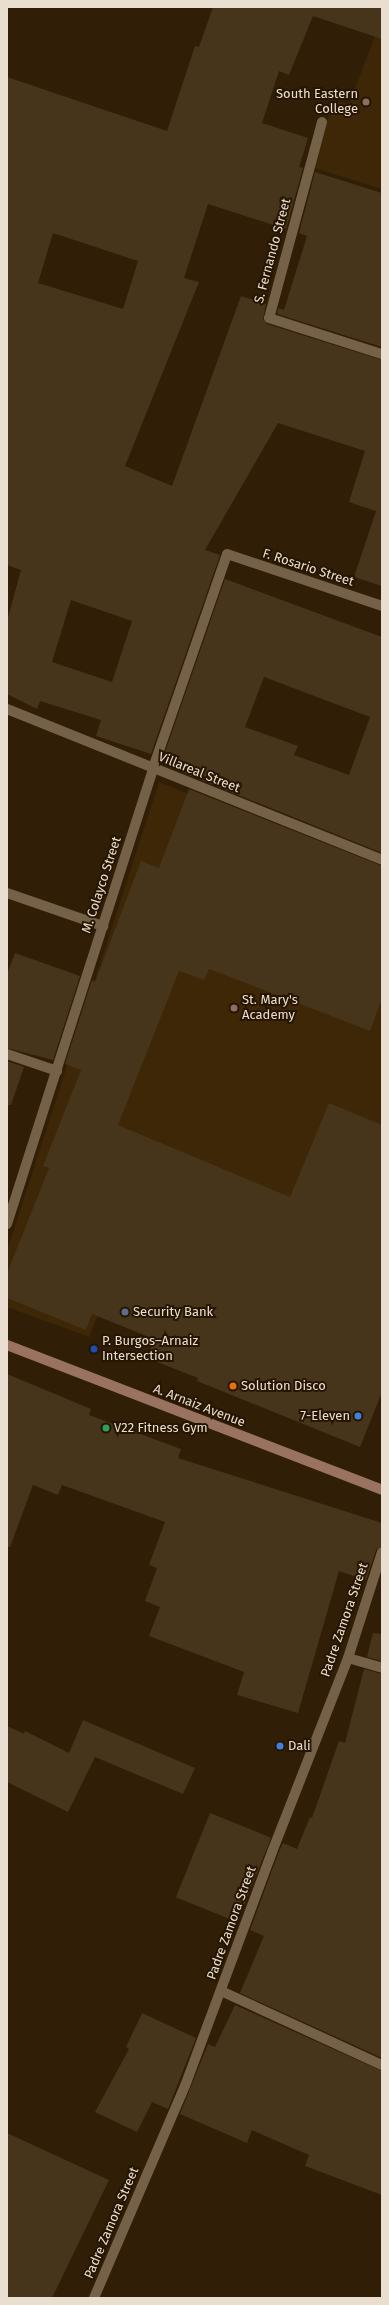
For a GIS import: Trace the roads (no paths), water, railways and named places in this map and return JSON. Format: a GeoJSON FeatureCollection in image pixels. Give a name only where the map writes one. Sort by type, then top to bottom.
{"type":"FeatureCollection","features":[{"type":"Feature","properties":{"kind":"main road","name":"A. Arnaiz Avenue"},"geometry":{"type":"LineString","coordinates":[[7,1345],[382,1490]]}},
{"type":"Feature","properties":{"kind":"street","name":"S. Fernando Street"},"geometry":{"type":"LineString","coordinates":[[322,122],[269,318],[382,354]]}},
{"type":"Feature","properties":{"kind":"street","name":"F. Rosario Street"},"geometry":{"type":"LineString","coordinates":[[226,554],[382,606]]}},
{"type":"Feature","properties":{"kind":"street","name":"M. Colayco Street"},"geometry":{"type":"LineString","coordinates":[[7,1224],[153,768],[226,554]]}},
{"type":"Feature","properties":{"kind":"street","name":"Villareal Street"},"geometry":{"type":"LineString","coordinates":[[7,709],[382,860]]}},
{"type":"Feature","properties":{"kind":"street"},"geometry":{"type":"LineString","coordinates":[[7,893],[103,926]]}},
{"type":"Feature","properties":{"kind":"street"},"geometry":{"type":"LineString","coordinates":[[7,1054],[57,1071]]}},
{"type":"Feature","properties":{"kind":"street","name":"Padre Zamora Street"},"geometry":{"type":"LineString","coordinates":[[94,2298],[185,2086],[348,1658],[382,1552]]}},
{"type":"Feature","properties":{"kind":"street"},"geometry":{"type":"LineString","coordinates":[[348,1658],[382,1668]]}},
{"type":"Feature","properties":{"kind":"street"},"geometry":{"type":"LineString","coordinates":[[221,1991],[382,2065]]}},
{"type":"Feature","properties":{"kind":"place","name":"South Eastern College"},"geometry":{"type":"Point","coordinates":[366,102]}},
{"type":"Feature","properties":{"kind":"place","name":"St. Mary's Academy"},"geometry":{"type":"Point","coordinates":[234,1008]}},
{"type":"Feature","properties":{"kind":"place","name":"Security Bank"},"geometry":{"type":"Point","coordinates":[125,1312]}},
{"type":"Feature","properties":{"kind":"place","name":"P. Burgos–Arnaiz Intersection"},"geometry":{"type":"Point","coordinates":[94,1349]}},
{"type":"Feature","properties":{"kind":"place","name":"Solution Disco"},"geometry":{"type":"Point","coordinates":[233,1386]}},
{"type":"Feature","properties":{"kind":"place","name":"7-Eleven"},"geometry":{"type":"Point","coordinates":[358,1416]}},
{"type":"Feature","properties":{"kind":"place","name":"V22 Fitness Gym"},"geometry":{"type":"Point","coordinates":[106,1428]}},
{"type":"Feature","properties":{"kind":"place","name":"Dali"},"geometry":{"type":"Point","coordinates":[280,1746]}}]}
